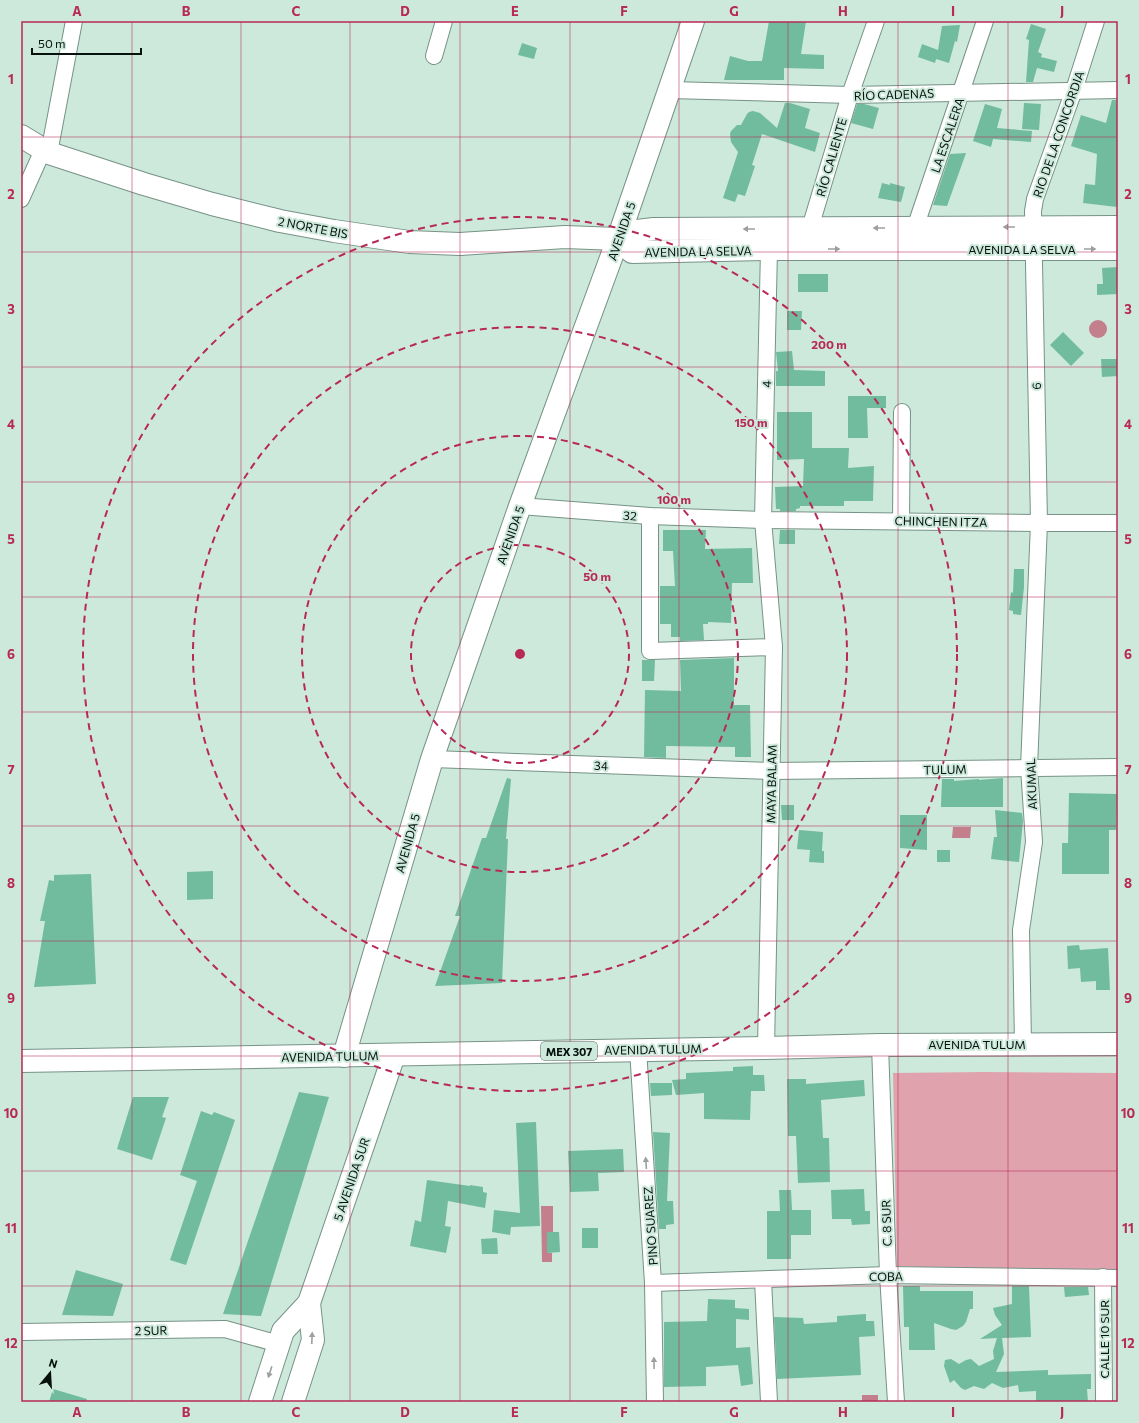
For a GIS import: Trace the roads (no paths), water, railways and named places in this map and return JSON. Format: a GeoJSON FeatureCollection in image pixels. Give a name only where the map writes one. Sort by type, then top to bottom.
{"type":"FeatureCollection","features":[{"type":"Feature","properties":{"kind":"main road","name":"AVENIDA 5"},"geometry":{"type":"LineString","coordinates":[[344,1056],[432,759],[520,506],[618,239],[693,21]]}},
{"type":"Feature","properties":{"kind":"main road","name":"2 NORTE BIS"},"geometry":{"type":"LineString","coordinates":[[21,136],[46,152],[144,184],[212,204],[280,221],[334,231],[409,242],[460,244],[565,236],[618,239]]}},
{"type":"Feature","properties":{"kind":"main road","name":"AVENIDA LA SELVA"},"geometry":{"type":"LineString","coordinates":[[1118,227],[915,228],[810,239],[769,249],[632,252],[618,239],[637,231],[654,229],[810,239],[915,249],[1118,249]]}},
{"type":"Feature","properties":{"kind":"main road","name":"AVENIDA TULUM"},"geometry":{"type":"LineString","coordinates":[[21,1061],[880,1045],[1118,1044]]}},
{"type":"Feature","properties":{"kind":"main road","name":"5 AVENIDA SUR"},"geometry":{"type":"LineString","coordinates":[[309,1303],[394,1055]]}},
{"type":"Feature","properties":{"kind":"main road"},"geometry":{"type":"LineString","coordinates":[[260,1402],[283,1331],[309,1303]]}},
{"type":"Feature","properties":{"kind":"main road"},"geometry":{"type":"LineString","coordinates":[[293,1402],[313,1340],[309,1303]]}},
{"type":"Feature","properties":{"kind":"street"},"geometry":{"type":"LineString","coordinates":[[21,199],[46,152],[74,21]]}},
{"type":"Feature","properties":{"kind":"street"},"geometry":{"type":"LineString","coordinates":[[434,56],[444,21]]}},
{"type":"Feature","properties":{"kind":"street","name":"RÍO CALIENTE"},"geometry":{"type":"LineString","coordinates":[[810,239],[850,95],[876,21]]}},
{"type":"Feature","properties":{"kind":"street","name":"LA ESCALERA"},"geometry":{"type":"LineString","coordinates":[[915,249],[915,228],[985,21]]}},
{"type":"Feature","properties":{"kind":"street","name":"RIO DE LA CONCORDIA"},"geometry":{"type":"LineString","coordinates":[[1034,249],[1033,227],[1035,199],[1074,90],[1096,21]]}},
{"type":"Feature","properties":{"kind":"street","name":"RÍO CADENAS"},"geometry":{"type":"LineString","coordinates":[[670,90],[850,95],[1118,90]]}},
{"type":"Feature","properties":{"kind":"street","name":"4"},"geometry":{"type":"LineString","coordinates":[[763,520],[769,249]]}},
{"type":"Feature","properties":{"kind":"street","name":"6"},"geometry":{"type":"LineString","coordinates":[[1034,249],[1039,523]]}},
{"type":"Feature","properties":{"kind":"street"},"geometry":{"type":"LineString","coordinates":[[901,521],[902,412]]}},
{"type":"Feature","properties":{"kind":"street","name":"32"},"geometry":{"type":"LineString","coordinates":[[520,506],[650,516],[763,520]]}},
{"type":"Feature","properties":{"kind":"street"},"geometry":{"type":"LineString","coordinates":[[650,516],[650,651],[774,647]]}},
{"type":"Feature","properties":{"kind":"street","name":"CHINCHEN ITZA"},"geometry":{"type":"LineString","coordinates":[[763,520],[1118,523]]}},
{"type":"Feature","properties":{"kind":"street","name":"MAYA BALAM"},"geometry":{"type":"LineString","coordinates":[[763,520],[774,647],[766,1048]]}},
{"type":"Feature","properties":{"kind":"street","name":"AKUMAL"},"geometry":{"type":"LineString","coordinates":[[1023,1044],[1021,930],[1034,842],[1030,768],[1039,523]]}},
{"type":"Feature","properties":{"kind":"street","name":"34"},"geometry":{"type":"LineString","coordinates":[[432,759],[771,771]]}},
{"type":"Feature","properties":{"kind":"street","name":"TULUM"},"geometry":{"type":"LineString","coordinates":[[771,771],[1118,767]]}},
{"type":"Feature","properties":{"kind":"street","name":"C. 8 SUR"},"geometry":{"type":"LineString","coordinates":[[880,1045],[888,1275],[896,1402]]}},
{"type":"Feature","properties":{"kind":"street","name":"PINO SUAREZ"},"geometry":{"type":"LineString","coordinates":[[638,1049],[653,1283],[655,1402]]}},
{"type":"Feature","properties":{"kind":"street","name":"COBA"},"geometry":{"type":"LineString","coordinates":[[653,1283],[888,1275],[1111,1277]]}},
{"type":"Feature","properties":{"kind":"street","name":"CALLE 10 SUR"},"geometry":{"type":"LineString","coordinates":[[1104,1402],[1111,1277]]}},
{"type":"Feature","properties":{"kind":"street"},"geometry":{"type":"LineString","coordinates":[[763,1280],[769,1402]]}},
{"type":"Feature","properties":{"kind":"street","name":"2 SUR"},"geometry":{"type":"LineString","coordinates":[[21,1332],[225,1329],[278,1344]]}}]}
